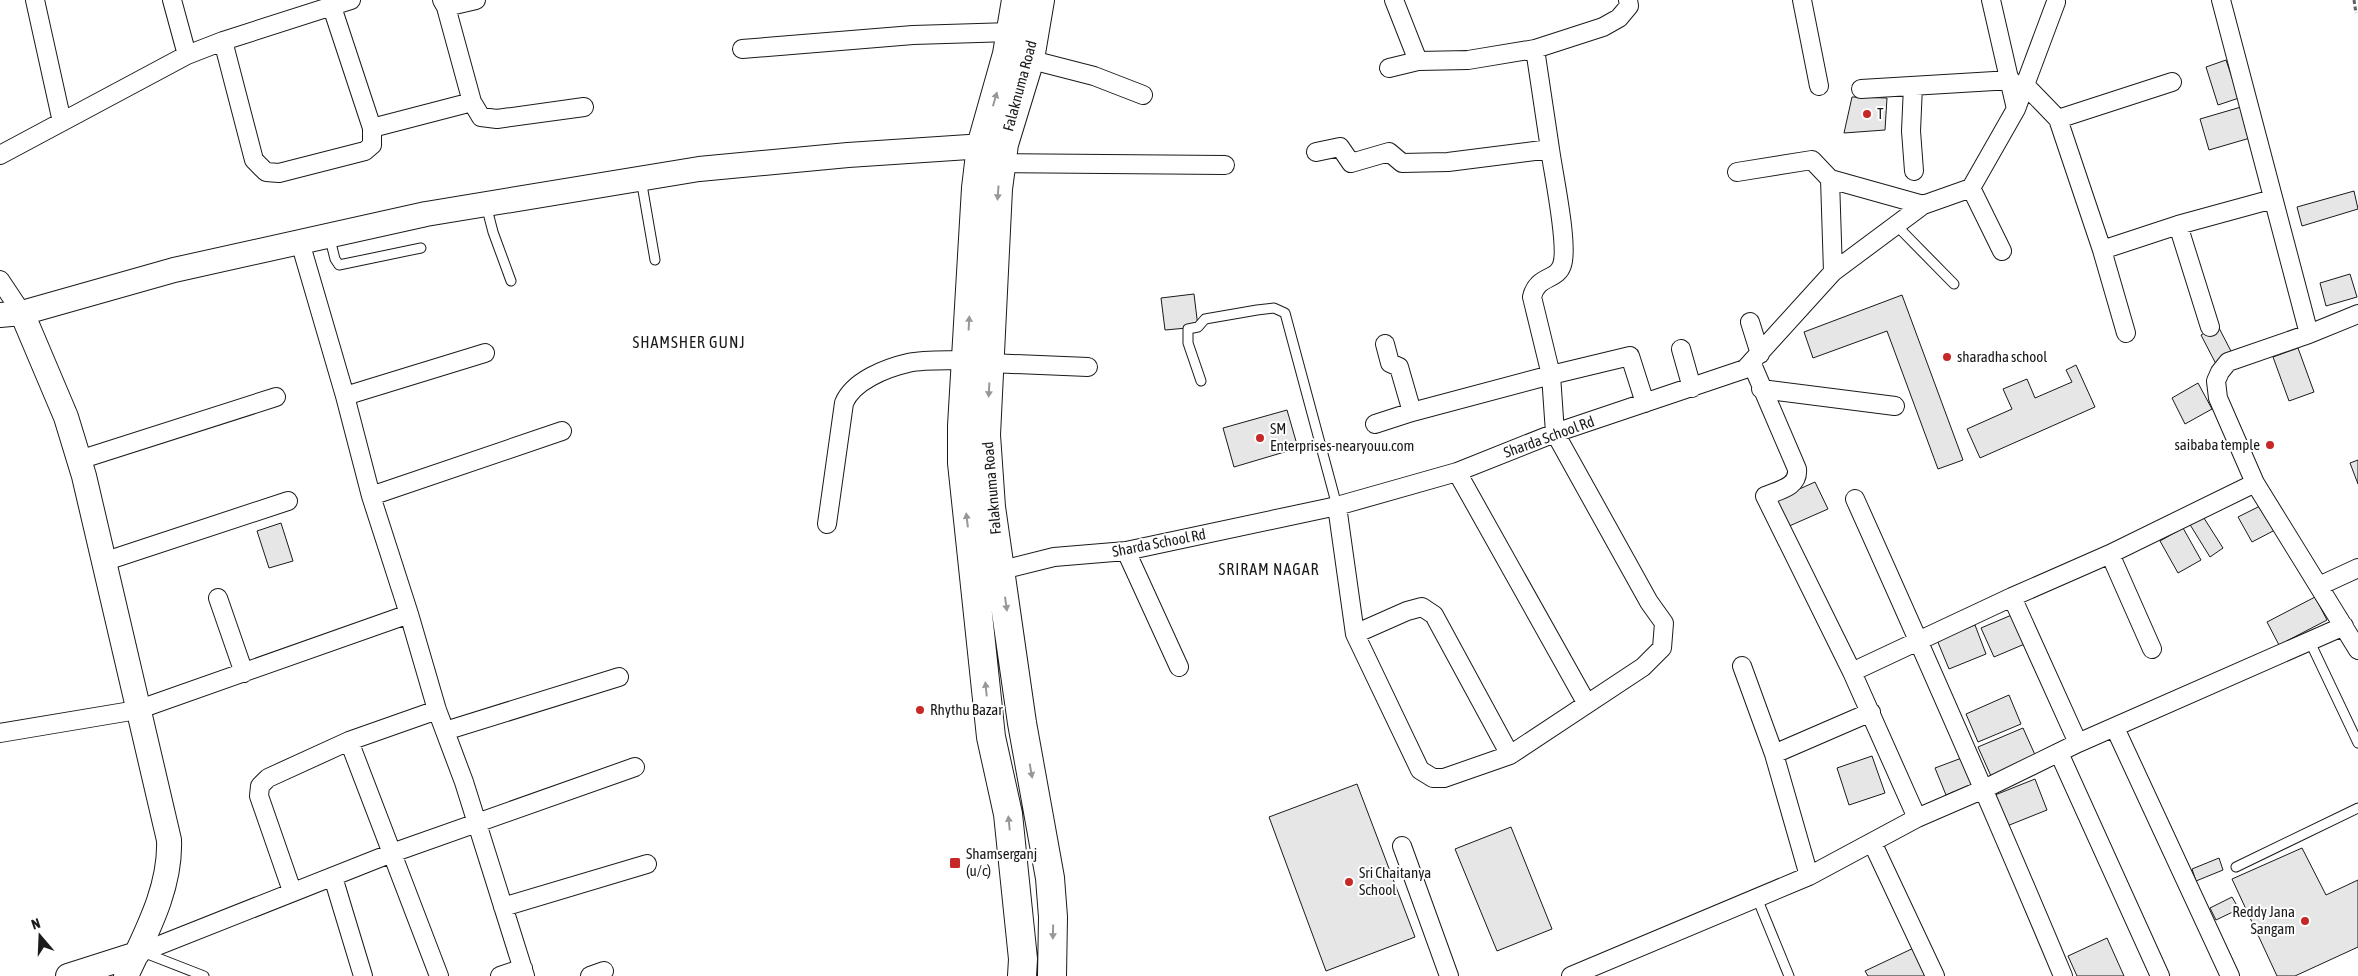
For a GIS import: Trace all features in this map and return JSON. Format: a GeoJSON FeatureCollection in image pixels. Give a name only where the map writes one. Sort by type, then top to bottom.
{"type":"FeatureCollection","features":[{"type":"Feature","properties":{"kind":"highway","name":"Falaknuma Road"},"geometry":{"type":"LineString","coordinates":[[1016,0],[1016,48],[996,151],[979,362],[991,507],[1002,570],[1022,723],[1050,878],[1053,917],[1052,976]]}},
{"type":"Feature","properties":{"kind":"highway","name":"Falaknuma Road"},"geometry":{"type":"LineString","coordinates":[[1016,48],[1040,0]]}},
{"type":"Feature","properties":{"kind":"highway","name":"Falaknuma Road"},"geometry":{"type":"LineString","coordinates":[[979,362],[962,426],[962,463],[991,737],[1008,814],[1023,959],[1022,976]]}},
{"type":"Feature","properties":{"kind":"main road"},"geometry":{"type":"LineString","coordinates":[[126,976],[140,953],[167,879],[170,858],[169,840],[79,460],[66,417],[11,314],[174,270],[426,214],[486,204],[699,169],[848,155],[996,151]]}},
{"type":"Feature","properties":{"kind":"main road"},"geometry":{"type":"LineString","coordinates":[[68,976],[140,953]]}},
{"type":"Feature","properties":{"kind":"street"},"geometry":{"type":"LineString","coordinates":[[35,0],[62,122]]}},
{"type":"Feature","properties":{"kind":"street"},"geometry":{"type":"LineString","coordinates":[[172,0],[187,55]]}},
{"type":"Feature","properties":{"kind":"street"},"geometry":{"type":"LineString","coordinates":[[0,155],[187,55],[223,41],[351,0]]}},
{"type":"Feature","properties":{"kind":"street"},"geometry":{"type":"LineString","coordinates":[[476,0],[444,3],[472,102],[477,113],[487,120],[584,107]]}},
{"type":"Feature","properties":{"kind":"street"},"geometry":{"type":"LineString","coordinates":[[1394,0],[1418,61]]}},
{"type":"Feature","properties":{"kind":"street"},"geometry":{"type":"LineString","coordinates":[[1390,68],[1418,61],[1468,60],[1535,49],[1603,27],[1619,18],[1629,6],[1628,0]]}},
{"type":"Feature","properties":{"kind":"street"},"geometry":{"type":"LineString","coordinates":[[1802,0],[1819,86]]}},
{"type":"Feature","properties":{"kind":"street"},"geometry":{"type":"LineString","coordinates":[[1991,0],[2019,83],[2058,119],[2102,250],[2126,333]]}},
{"type":"Feature","properties":{"kind":"street"},"geometry":{"type":"LineString","coordinates":[[2002,251],[1971,188],[2016,109],[2019,83],[2055,0]]}},
{"type":"Feature","properties":{"kind":"street"},"geometry":{"type":"LineString","coordinates":[[2221,0],[2308,334]]}},
{"type":"Feature","properties":{"kind":"street"},"geometry":{"type":"LineString","coordinates":[[223,41],[254,160],[266,172],[279,174],[365,151],[372,145],[372,128],[332,7]]}},
{"type":"Feature","properties":{"kind":"street"},"geometry":{"type":"LineString","coordinates":[[742,49],[930,34],[1016,48],[1142,95]]}},
{"type":"Feature","properties":{"kind":"street"},"geometry":{"type":"LineString","coordinates":[[1337,506],[1355,634],[1420,770],[1433,778],[1444,778],[1510,755],[1643,668],[1662,648],[1664,623],[1648,602],[1556,433],[1551,374],[1532,297],[1538,283],[1558,272],[1563,264],[1563,233],[1535,49]]}},
{"type":"Feature","properties":{"kind":"street"},"geometry":{"type":"LineString","coordinates":[[2058,119],[2172,82]]}},
{"type":"Feature","properties":{"kind":"street"},"geometry":{"type":"LineString","coordinates":[[1861,89],[2019,83]]}},
{"type":"Feature","properties":{"kind":"street"},"geometry":{"type":"LineString","coordinates":[[1913,86],[1911,130],[1914,171]]}},
{"type":"Feature","properties":{"kind":"street"},"geometry":{"type":"LineString","coordinates":[[372,128],[472,102]]}},
{"type":"Feature","properties":{"kind":"street"},"geometry":{"type":"LineString","coordinates":[[1316,152],[1340,147],[1351,163],[1389,152],[1402,162],[1448,162],[1550,149]]}},
{"type":"Feature","properties":{"kind":"street"},"geometry":{"type":"LineString","coordinates":[[996,151],[1225,165]]}},
{"type":"Feature","properties":{"kind":"street"},"geometry":{"type":"LineString","coordinates":[[1737,172],[1812,160],[1830,178],[1923,205]]}},
{"type":"Feature","properties":{"kind":"street"},"geometry":{"type":"LineString","coordinates":[[1830,178],[1833,272]]}},
{"type":"Feature","properties":{"kind":"street","name":"Sharda School Rd"},"geometry":{"type":"LineString","coordinates":[[974,568],[1002,570],[1054,557],[1126,551],[1337,506],[1457,472],[1556,433],[1745,369],[1833,272],[1923,205],[1971,188]]}},
{"type":"Feature","properties":{"kind":"street"},"geometry":{"type":"LineString","coordinates":[[2102,250],[2178,225],[2273,199]]}},
{"type":"Feature","properties":{"kind":"street"},"geometry":{"type":"LineString","coordinates":[[2178,225],[2210,327]]}},
{"type":"Feature","properties":{"kind":"street"},"geometry":{"type":"LineString","coordinates":[[300,242],[345,396],[371,496],[409,614],[437,710],[477,823],[524,972],[500,976]]}},
{"type":"Feature","properties":{"kind":"street"},"geometry":{"type":"LineString","coordinates":[[0,280],[11,314]]}},
{"type":"Feature","properties":{"kind":"street"},"geometry":{"type":"LineString","coordinates":[[2358,314],[2228,362],[2216,381],[2218,398],[2255,483],[2358,650]]}},
{"type":"Feature","properties":{"kind":"street"},"geometry":{"type":"LineString","coordinates":[[1750,322],[1761,389],[1797,469],[1798,477],[1794,483],[1765,496],[1871,712],[1917,818]]}},
{"type":"Feature","properties":{"kind":"street"},"geometry":{"type":"LineString","coordinates":[[1385,344],[1390,363],[1399,367],[1412,412]]}},
{"type":"Feature","properties":{"kind":"street"},"geometry":{"type":"LineString","coordinates":[[1681,349],[1692,388]]}},
{"type":"Feature","properties":{"kind":"street"},"geometry":{"type":"LineString","coordinates":[[345,396],[484,353]]}},
{"type":"Feature","properties":{"kind":"street"},"geometry":{"type":"LineString","coordinates":[[1375,424],[1551,374],[1630,356],[1645,403]]}},
{"type":"Feature","properties":{"kind":"street"},"geometry":{"type":"LineString","coordinates":[[827,524],[844,404],[852,390],[882,372],[909,363],[979,362],[1088,366]]}},
{"type":"Feature","properties":{"kind":"street"},"geometry":{"type":"LineString","coordinates":[[1761,389],[1895,406]]}},
{"type":"Feature","properties":{"kind":"street"},"geometry":{"type":"LineString","coordinates":[[79,460],[276,396]]}},
{"type":"Feature","properties":{"kind":"street"},"geometry":{"type":"LineString","coordinates":[[371,496],[562,431]]}},
{"type":"Feature","properties":{"kind":"street"},"geometry":{"type":"LineString","coordinates":[[1457,472],[1587,704]]}},
{"type":"Feature","properties":{"kind":"street"},"geometry":{"type":"LineString","coordinates":[[1852,672],[2012,597],[2110,554],[2255,483]]}},
{"type":"Feature","properties":{"kind":"street"},"geometry":{"type":"LineString","coordinates":[[1854,498],[1967,756],[1984,789],[2063,976]]}},
{"type":"Feature","properties":{"kind":"street"},"geometry":{"type":"LineString","coordinates":[[103,562],[288,501]]}},
{"type":"Feature","properties":{"kind":"street"},"geometry":{"type":"LineString","coordinates":[[1126,551],[1179,667]]}},
{"type":"Feature","properties":{"kind":"street"},"geometry":{"type":"LineString","coordinates":[[2110,554],[2152,649]]}},
{"type":"Feature","properties":{"kind":"street"},"geometry":{"type":"LineString","coordinates":[[2319,586],[2358,568]]}},
{"type":"Feature","properties":{"kind":"street"},"geometry":{"type":"LineString","coordinates":[[2012,597],[2078,743]]}},
{"type":"Feature","properties":{"kind":"street"},"geometry":{"type":"LineString","coordinates":[[218,598],[244,673]]}},
{"type":"Feature","properties":{"kind":"street"},"geometry":{"type":"LineString","coordinates":[[1355,634],[1407,611],[1422,607],[1434,615],[1510,755]]}},
{"type":"Feature","properties":{"kind":"street"},"geometry":{"type":"LineString","coordinates":[[0,733],[137,710],[409,614]]}},
{"type":"Feature","properties":{"kind":"street"},"geometry":{"type":"LineString","coordinates":[[1571,976],[1809,876],[1917,818],[1984,789],[2078,743],[2344,626]]}},
{"type":"Feature","properties":{"kind":"street"},"geometry":{"type":"LineString","coordinates":[[1742,666],[1774,754],[1809,876]]}},
{"type":"Feature","properties":{"kind":"street"},"geometry":{"type":"LineString","coordinates":[[445,731],[619,676]]}},
{"type":"Feature","properties":{"kind":"street"},"geometry":{"type":"LineString","coordinates":[[292,891],[259,796],[260,786],[268,778],[349,741],[437,710]]}},
{"type":"Feature","properties":{"kind":"street"},"geometry":{"type":"LineString","coordinates":[[1774,754],[1871,712]]}},
{"type":"Feature","properties":{"kind":"street"},"geometry":{"type":"LineString","coordinates":[[2115,728],[2230,976]]}},
{"type":"Feature","properties":{"kind":"street"},"geometry":{"type":"LineString","coordinates":[[349,741],[438,976]]}},
{"type":"Feature","properties":{"kind":"street"},"geometry":{"type":"LineString","coordinates":[[2059,753],[2160,976]]}},
{"type":"Feature","properties":{"kind":"street"},"geometry":{"type":"LineString","coordinates":[[140,953],[292,891],[392,853],[635,768]]}},
{"type":"Feature","properties":{"kind":"street"},"geometry":{"type":"LineString","coordinates":[[1872,842],[1934,976]]}},
{"type":"Feature","properties":{"kind":"street"},"geometry":{"type":"LineString","coordinates":[[1402,846],[1449,976]]}},
{"type":"Feature","properties":{"kind":"street"},"geometry":{"type":"LineString","coordinates":[[503,907],[647,864]]}},
{"type":"Feature","properties":{"kind":"street"},"geometry":{"type":"LineString","coordinates":[[333,877],[363,976]]}},
{"type":"Feature","properties":{"kind":"lane"},"geometry":{"type":"LineString","coordinates":[[641,179],[655,260]]}},
{"type":"Feature","properties":{"kind":"lane"},"geometry":{"type":"LineString","coordinates":[[486,204],[493,232],[511,281]]}},
{"type":"Feature","properties":{"kind":"lane"},"geometry":{"type":"LineString","coordinates":[[1896,225],[1954,284]]}},
{"type":"Feature","properties":{"kind":"lane"},"geometry":{"type":"LineString","coordinates":[[329,235],[335,259],[339,265],[422,248]]}},
{"type":"Feature","properties":{"kind":"lane"},"geometry":{"type":"LineString","coordinates":[[1201,381],[1188,343],[1188,329],[1198,326],[1205,319],[1274,308],[1285,313],[1337,506]]}},
{"type":"Feature","properties":{"kind":"lane"},"geometry":{"type":"LineString","coordinates":[[2310,642],[2358,743]]}},
{"type":"Feature","properties":{"kind":"lane"},"geometry":{"type":"LineString","coordinates":[[2236,867],[2358,808]]}},
{"type":"Feature","properties":{"kind":"lane"},"geometry":{"type":"LineString","coordinates":[[1757,898],[1789,976]]}},
{"type":"Feature","properties":{"kind":"lane"},"geometry":{"type":"LineString","coordinates":[[140,953],[204,976]]}},
{"type":"Feature","properties":{"kind":"path"},"geometry":{"type":"LineString","coordinates":[[2354,0],[2356,13]]}},
{"type":"Feature","properties":{"kind":"building"},"geometry":{"type":"Polygon","coordinates":[[[2226,60],[2239,98],[2218,105],[2206,67],[2226,60]]]}},
{"type":"Feature","properties":{"kind":"building","name":"T"},"geometry":{"type":"Polygon","coordinates":[[[1852,97],[1887,98],[1885,130],[1844,133],[1852,97]]]}},
{"type":"Feature","properties":{"kind":"building"},"geometry":{"type":"Polygon","coordinates":[[[2241,107],[2250,138],[2209,150],[2200,119],[2241,107]]]}},
{"type":"Feature","properties":{"kind":"building"},"geometry":{"type":"Polygon","coordinates":[[[2354,191],[2358,209],[2302,226],[2297,207],[2354,191]]]}},
{"type":"Feature","properties":{"kind":"building"},"geometry":{"type":"Polygon","coordinates":[[[2350,274],[2357,297],[2326,306],[2320,283],[2350,274]]]}},
{"type":"Feature","properties":{"kind":"building"},"geometry":{"type":"Polygon","coordinates":[[[1194,294],[1198,327],[1165,330],[1161,298],[1194,294]]]}},
{"type":"Feature","properties":{"kind":"building"},"geometry":{"type":"Polygon","coordinates":[[[1902,295],[1963,460],[1938,469],[1887,331],[1813,358],[1804,332],[1902,295]]]}},
{"type":"Feature","properties":{"kind":"building"},"geometry":{"type":"Polygon","coordinates":[[[2218,326],[2233,355],[2216,364],[2201,335],[2218,326]]]}},
{"type":"Feature","properties":{"kind":"building"},"geometry":{"type":"Polygon","coordinates":[[[2298,348],[2314,392],[2289,401],[2273,357],[2298,348]]]}},
{"type":"Feature","properties":{"kind":"building"},"geometry":{"type":"Polygon","coordinates":[[[2076,365],[2095,407],[1980,458],[1967,429],[2012,409],[2003,389],[2027,379],[2035,398],[2072,382],[2066,370],[2076,365]]]}},
{"type":"Feature","properties":{"kind":"building"},"geometry":{"type":"Polygon","coordinates":[[[2198,383],[2212,409],[2185,424],[2172,398],[2198,383]]]}},
{"type":"Feature","properties":{"kind":"building","name":"SM Enterprises-nearyouu.com"},"geometry":{"type":"Polygon","coordinates":[[[1287,410],[1298,448],[1234,467],[1223,428],[1287,410]]]}},
{"type":"Feature","properties":{"kind":"building"},"geometry":{"type":"Polygon","coordinates":[[[2358,460],[2358,484],[2350,463],[2358,460]]]}},
{"type":"Feature","properties":{"kind":"building"},"geometry":{"type":"Polygon","coordinates":[[[1815,482],[1828,509],[1787,527],[1775,500],[1815,482]]]}},
{"type":"Feature","properties":{"kind":"building"},"geometry":{"type":"Polygon","coordinates":[[[2262,505],[2275,530],[2252,542],[2238,517],[2262,505]]]}},
{"type":"Feature","properties":{"kind":"building"},"geometry":{"type":"Polygon","coordinates":[[[2202,515],[2223,548],[2210,557],[2189,523],[2202,515]]]}},
{"type":"Feature","properties":{"kind":"building"},"geometry":{"type":"Polygon","coordinates":[[[281,523],[293,561],[269,568],[257,531],[281,523]]]}},
{"type":"Feature","properties":{"kind":"building"},"geometry":{"type":"Polygon","coordinates":[[[2183,528],[2201,560],[2178,573],[2160,541],[2183,528]]]}},
{"type":"Feature","properties":{"kind":"building"},"geometry":{"type":"Polygon","coordinates":[[[2315,597],[2327,620],[2279,645],[2267,622],[2315,597]]]}},
{"type":"Feature","properties":{"kind":"building"},"geometry":{"type":"Polygon","coordinates":[[[2014,614],[2027,643],[1994,657],[1981,628],[2014,614]]]}},
{"type":"Feature","properties":{"kind":"building"},"geometry":{"type":"Polygon","coordinates":[[[1975,625],[1986,654],[1949,669],[1937,640],[1975,625]]]}},
{"type":"Feature","properties":{"kind":"building"},"geometry":{"type":"Polygon","coordinates":[[[2009,695],[2021,724],[1978,742],[1966,714],[2009,695]]]}},
{"type":"Feature","properties":{"kind":"building"},"geometry":{"type":"Polygon","coordinates":[[[2023,728],[2036,757],[1991,776],[1978,747],[2023,728]]]}},
{"type":"Feature","properties":{"kind":"building"},"geometry":{"type":"Polygon","coordinates":[[[1872,756],[1885,793],[1849,805],[1837,768],[1872,756]]]}},
{"type":"Feature","properties":{"kind":"building"},"geometry":{"type":"Polygon","coordinates":[[[1967,756],[1977,782],[1946,795],[1935,768],[1967,756]]]}},
{"type":"Feature","properties":{"kind":"building"},"geometry":{"type":"Polygon","coordinates":[[[2035,779],[2047,810],[2007,826],[1995,795],[2035,779]]]}},
{"type":"Feature","properties":{"kind":"building"},"geometry":{"type":"Polygon","coordinates":[[[1357,784],[1415,937],[1326,971],[1269,817],[1357,784]]]}},
{"type":"Feature","properties":{"kind":"building"},"geometry":{"type":"Polygon","coordinates":[[[1511,827],[1552,929],[1497,951],[1455,849],[1511,827]]]}},
{"type":"Feature","properties":{"kind":"building","name":"Reddy Jana Sangam"},"geometry":{"type":"Polygon","coordinates":[[[2302,848],[2326,895],[2358,880],[2358,947],[2295,976],[2277,976],[2232,879],[2302,848]]]}},
{"type":"Feature","properties":{"kind":"building"},"geometry":{"type":"Polygon","coordinates":[[[2219,858],[2223,870],[2196,881],[2192,869],[2219,858]]]}},
{"type":"Feature","properties":{"kind":"building"},"geometry":{"type":"Polygon","coordinates":[[[2232,897],[2239,909],[2216,920],[2210,908],[2232,897]]]}},
{"type":"Feature","properties":{"kind":"building"},"geometry":{"type":"Polygon","coordinates":[[[2107,938],[2124,976],[2077,976],[2068,956],[2107,938]]]}},
{"type":"Feature","properties":{"kind":"building"},"geometry":{"type":"Polygon","coordinates":[[[1920,945],[1935,976],[1868,976],[1865,971],[1920,945]]]}},
{"type":"Feature","properties":{"kind":"place","name":"T"},"geometry":{"type":"Point","coordinates":[1867,114]}},
{"type":"Feature","properties":{"kind":"place","name":"sharadha school"},"geometry":{"type":"Point","coordinates":[1947,357]}},
{"type":"Feature","properties":{"kind":"place","name":"SM Enterprises-nearyouu.com"},"geometry":{"type":"Point","coordinates":[1260,438]}},
{"type":"Feature","properties":{"kind":"place","name":"saibaba temple"},"geometry":{"type":"Point","coordinates":[2270,445]}},
{"type":"Feature","properties":{"kind":"place","name":"Rhythu Bazar"},"geometry":{"type":"Point","coordinates":[920,710]}},
{"type":"Feature","properties":{"kind":"place","name":"Shamserganj (u/c)"},"geometry":{"type":"Point","coordinates":[955,863]}},
{"type":"Feature","properties":{"kind":"place","name":"Sri Chaitanya School"},"geometry":{"type":"Point","coordinates":[1349,882]}},
{"type":"Feature","properties":{"kind":"place","name":"Reddy Jana Sangam"},"geometry":{"type":"Point","coordinates":[2305,921]}},
{"type":"Feature","properties":{"kind":"district","name":"SHAMSHER GUNJ"},"geometry":{"type":"Point","coordinates":[689,342]}},
{"type":"Feature","properties":{"kind":"district","name":"SRIRAM NAGAR"},"geometry":{"type":"Point","coordinates":[1269,569]}}]}
